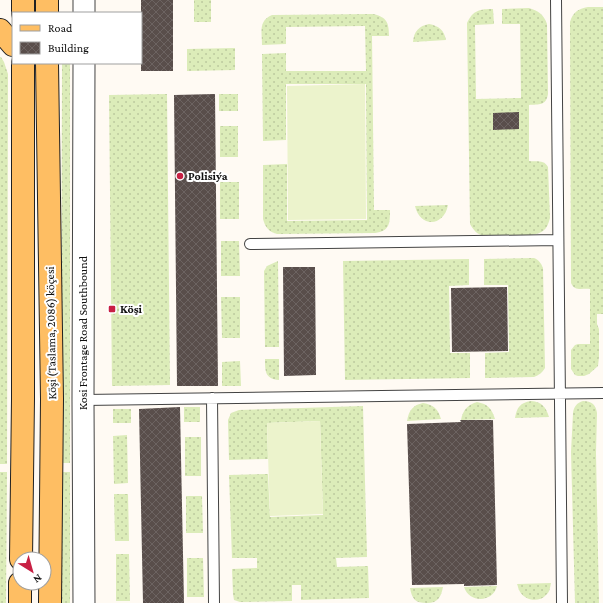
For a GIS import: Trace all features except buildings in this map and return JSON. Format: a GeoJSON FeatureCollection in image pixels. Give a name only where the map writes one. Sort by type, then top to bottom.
{"type":"FeatureCollection","features":[{"type":"Feature","properties":{"kind":"main road"},"geometry":{"type":"LineString","coordinates":[[23,0],[23,12]]}},
{"type":"Feature","properties":{"kind":"main road"},"geometry":{"type":"LineString","coordinates":[[47,12],[48,0]]}},
{"type":"Feature","properties":{"kind":"main road"},"geometry":{"type":"LineString","coordinates":[[0,30],[12,44]]}},
{"type":"Feature","properties":{"kind":"main road"},"geometry":{"type":"LineString","coordinates":[[21,551],[23,399],[23,64]]}},
{"type":"Feature","properties":{"kind":"main road","name":"Köşi (Taslama, 2086) köçesi"},"geometry":{"type":"LineString","coordinates":[[48,64],[52,399],[50,603]]}},
{"type":"Feature","properties":{"kind":"main road"},"geometry":{"type":"LineString","coordinates":[[20,591],[20,603]]}},
{"type":"Feature","properties":{"kind":"street"},"geometry":{"type":"LineString","coordinates":[[84,0],[84,12]]}},
{"type":"Feature","properties":{"kind":"street","name":"Kosi Frontage Road Southbound"},"geometry":{"type":"LineString","coordinates":[[84,64],[84,603]]}},
{"type":"Feature","properties":{"kind":"lane"},"geometry":{"type":"LineString","coordinates":[[556,0],[562,603]]}},
{"type":"Feature","properties":{"kind":"lane"},"geometry":{"type":"LineString","coordinates":[[250,244],[558,240]]}},
{"type":"Feature","properties":{"kind":"lane"},"geometry":{"type":"LineString","coordinates":[[83,400],[603,393]]}},
{"type":"Feature","properties":{"kind":"lane"},"geometry":{"type":"LineString","coordinates":[[212,398],[214,603]]}},
{"type":"Feature","properties":{"kind":"green space"},"geometry":{"type":"Polygon","coordinates":[[[194,0],[211,0],[211,22],[194,22],[194,0]]]}},
{"type":"Feature","properties":{"kind":"green space"},"geometry":{"type":"Polygon","coordinates":[[[588,7],[603,7],[603,314],[597,314],[597,324],[599,329],[598,366],[589,374],[578,376],[575,375],[571,369],[571,350],[578,344],[590,344],[590,289],[577,289],[571,283],[570,22],[576,12],[588,7]]]}},
{"type":"Feature","properties":{"kind":"green space"},"geometry":{"type":"Polygon","coordinates":[[[529,8],[536,10],[541,14],[547,24],[548,94],[546,101],[542,104],[529,105],[529,161],[540,161],[548,167],[550,218],[546,228],[535,234],[484,236],[476,232],[470,224],[467,23],[472,15],[477,11],[493,9],[494,24],[475,25],[476,99],[521,98],[520,24],[502,24],[502,9],[529,8]]]}},
{"type":"Feature","properties":{"kind":"green space"},"geometry":{"type":"Polygon","coordinates":[[[272,15],[378,15],[386,21],[389,31],[389,36],[372,36],[374,210],[390,210],[388,226],[384,230],[375,233],[274,233],[268,229],[263,219],[263,165],[287,164],[287,221],[367,220],[366,84],[286,84],[286,140],[263,141],[262,54],[286,53],[286,71],[366,71],[365,26],[286,27],[286,44],[262,45],[261,31],[263,24],[268,17],[272,15]]]}},
{"type":"Feature","properties":{"kind":"green space"},"geometry":{"type":"Polygon","coordinates":[[[429,24],[440,29],[446,40],[413,42],[418,30],[422,26],[429,24]]]}},
{"type":"Feature","properties":{"kind":"green space"},"geometry":{"type":"Polygon","coordinates":[[[235,48],[235,70],[187,71],[187,49],[235,48]]]}},
{"type":"Feature","properties":{"kind":"green space"},"geometry":{"type":"Polygon","coordinates":[[[0,57],[4,62],[8,74],[7,464],[0,464],[0,57]]]}},
{"type":"Feature","properties":{"kind":"green space"},"geometry":{"type":"Polygon","coordinates":[[[62,64],[70,64],[70,463],[61,463],[62,64]]]}},
{"type":"Feature","properties":{"kind":"green space"},"geometry":{"type":"Polygon","coordinates":[[[365,84],[366,219],[288,220],[287,86],[365,84]]]}},
{"type":"Feature","properties":{"kind":"green space"},"geometry":{"type":"Polygon","coordinates":[[[167,94],[170,385],[112,386],[109,95],[167,94]]]}},
{"type":"Feature","properties":{"kind":"green space"},"geometry":{"type":"Polygon","coordinates":[[[219,94],[238,94],[238,111],[219,111],[219,94]]]}},
{"type":"Feature","properties":{"kind":"green space"},"geometry":{"type":"Polygon","coordinates":[[[220,126],[238,126],[238,157],[220,157],[220,126]]]}},
{"type":"Feature","properties":{"kind":"green space"},"geometry":{"type":"Polygon","coordinates":[[[220,182],[239,182],[239,219],[220,219],[220,182]]]}},
{"type":"Feature","properties":{"kind":"green space"},"geometry":{"type":"Polygon","coordinates":[[[448,205],[442,218],[432,222],[422,218],[415,206],[448,205]]]}},
{"type":"Feature","properties":{"kind":"green space"},"geometry":{"type":"Polygon","coordinates":[[[221,241],[239,241],[240,276],[221,276],[221,241]]]}},
{"type":"Feature","properties":{"kind":"green space"},"geometry":{"type":"Polygon","coordinates":[[[534,258],[540,262],[543,268],[545,368],[540,374],[534,377],[485,378],[485,353],[509,352],[508,285],[484,285],[484,259],[534,258]]]}},
{"type":"Feature","properties":{"kind":"green space"},"geometry":{"type":"Polygon","coordinates":[[[469,259],[469,285],[449,286],[450,353],[470,353],[470,378],[345,380],[343,261],[469,259]]]}},
{"type":"Feature","properties":{"kind":"green space"},"geometry":{"type":"Polygon","coordinates":[[[278,261],[279,347],[265,347],[264,271],[267,266],[278,261]]]}},
{"type":"Feature","properties":{"kind":"green space"},"geometry":{"type":"Polygon","coordinates":[[[221,297],[240,297],[240,338],[222,338],[221,297]]]}},
{"type":"Feature","properties":{"kind":"green space"},"geometry":{"type":"Polygon","coordinates":[[[265,359],[279,359],[279,380],[268,376],[265,367],[265,359]]]}},
{"type":"Feature","properties":{"kind":"green space"},"geometry":{"type":"Polygon","coordinates":[[[240,361],[241,386],[222,386],[222,362],[240,361]]]}},
{"type":"Feature","properties":{"kind":"green space"},"geometry":{"type":"Polygon","coordinates":[[[531,401],[543,406],[549,417],[515,418],[520,406],[531,401]]]}},
{"type":"Feature","properties":{"kind":"green space"},"geometry":{"type":"Polygon","coordinates":[[[583,401],[593,404],[597,413],[596,453],[599,603],[575,603],[571,452],[573,411],[576,405],[583,401]]]}},
{"type":"Feature","properties":{"kind":"green space"},"geometry":{"type":"Polygon","coordinates":[[[477,402],[484,404],[489,408],[495,419],[461,420],[466,408],[477,402]]]}},
{"type":"Feature","properties":{"kind":"green space"},"geometry":{"type":"Polygon","coordinates":[[[423,403],[435,408],[441,419],[407,421],[412,409],[423,403]]]}},
{"type":"Feature","properties":{"kind":"green space"},"geometry":{"type":"Polygon","coordinates":[[[363,406],[367,557],[336,558],[337,567],[368,566],[369,598],[301,600],[301,585],[292,585],[292,601],[240,602],[234,600],[232,569],[257,568],[257,558],[232,558],[229,475],[268,474],[270,517],[323,515],[320,421],[267,423],[268,459],[229,460],[228,420],[231,413],[239,410],[363,406]]]}},
{"type":"Feature","properties":{"kind":"green space"},"geometry":{"type":"Polygon","coordinates":[[[184,407],[200,407],[200,422],[184,422],[184,407]]]}},
{"type":"Feature","properties":{"kind":"green space"},"geometry":{"type":"Polygon","coordinates":[[[113,409],[131,409],[131,423],[113,423],[113,409]]]}},
{"type":"Feature","properties":{"kind":"green space"},"geometry":{"type":"Polygon","coordinates":[[[320,421],[323,514],[270,516],[267,423],[320,421]]]}},
{"type":"Feature","properties":{"kind":"green space"},"geometry":{"type":"Polygon","coordinates":[[[127,435],[128,483],[114,484],[113,436],[127,435]]]}},
{"type":"Feature","properties":{"kind":"green space"},"geometry":{"type":"Polygon","coordinates":[[[185,437],[201,437],[201,476],[185,476],[185,437]]]}},
{"type":"Feature","properties":{"kind":"green space"},"geometry":{"type":"Polygon","coordinates":[[[0,472],[7,472],[6,603],[0,603],[0,472]]]}},
{"type":"Feature","properties":{"kind":"green space"},"geometry":{"type":"Polygon","coordinates":[[[62,472],[70,472],[70,603],[61,603],[62,472]]]}},
{"type":"Feature","properties":{"kind":"green space"},"geometry":{"type":"Polygon","coordinates":[[[114,494],[128,494],[129,541],[115,541],[114,494]]]}},
{"type":"Feature","properties":{"kind":"green space"},"geometry":{"type":"Polygon","coordinates":[[[186,496],[202,496],[203,533],[186,533],[186,496]]]}},
{"type":"Feature","properties":{"kind":"green space"},"geometry":{"type":"Polygon","coordinates":[[[116,554],[129,554],[130,601],[116,601],[116,554]]]}},
{"type":"Feature","properties":{"kind":"green space"},"geometry":{"type":"Polygon","coordinates":[[[187,558],[203,558],[204,597],[187,597],[187,558]]]}},
{"type":"Feature","properties":{"kind":"green space"},"geometry":{"type":"Polygon","coordinates":[[[551,583],[547,594],[543,598],[536,600],[524,597],[521,594],[517,584],[551,583]]]}},
{"type":"Feature","properties":{"kind":"green space"},"geometry":{"type":"Polygon","coordinates":[[[497,586],[495,592],[491,596],[481,599],[471,596],[464,587],[497,586]]]}},
{"type":"Feature","properties":{"kind":"green space"},"geometry":{"type":"Polygon","coordinates":[[[443,587],[438,599],[431,603],[415,600],[410,588],[443,587]]]}},
{"type":"Feature","properties":{"kind":"place","name":"Polisiýa"},"geometry":{"type":"Point","coordinates":[180,176]}},
{"type":"Feature","properties":{"kind":"place","name":"Köşi"},"geometry":{"type":"Point","coordinates":[112,309]}}]}
